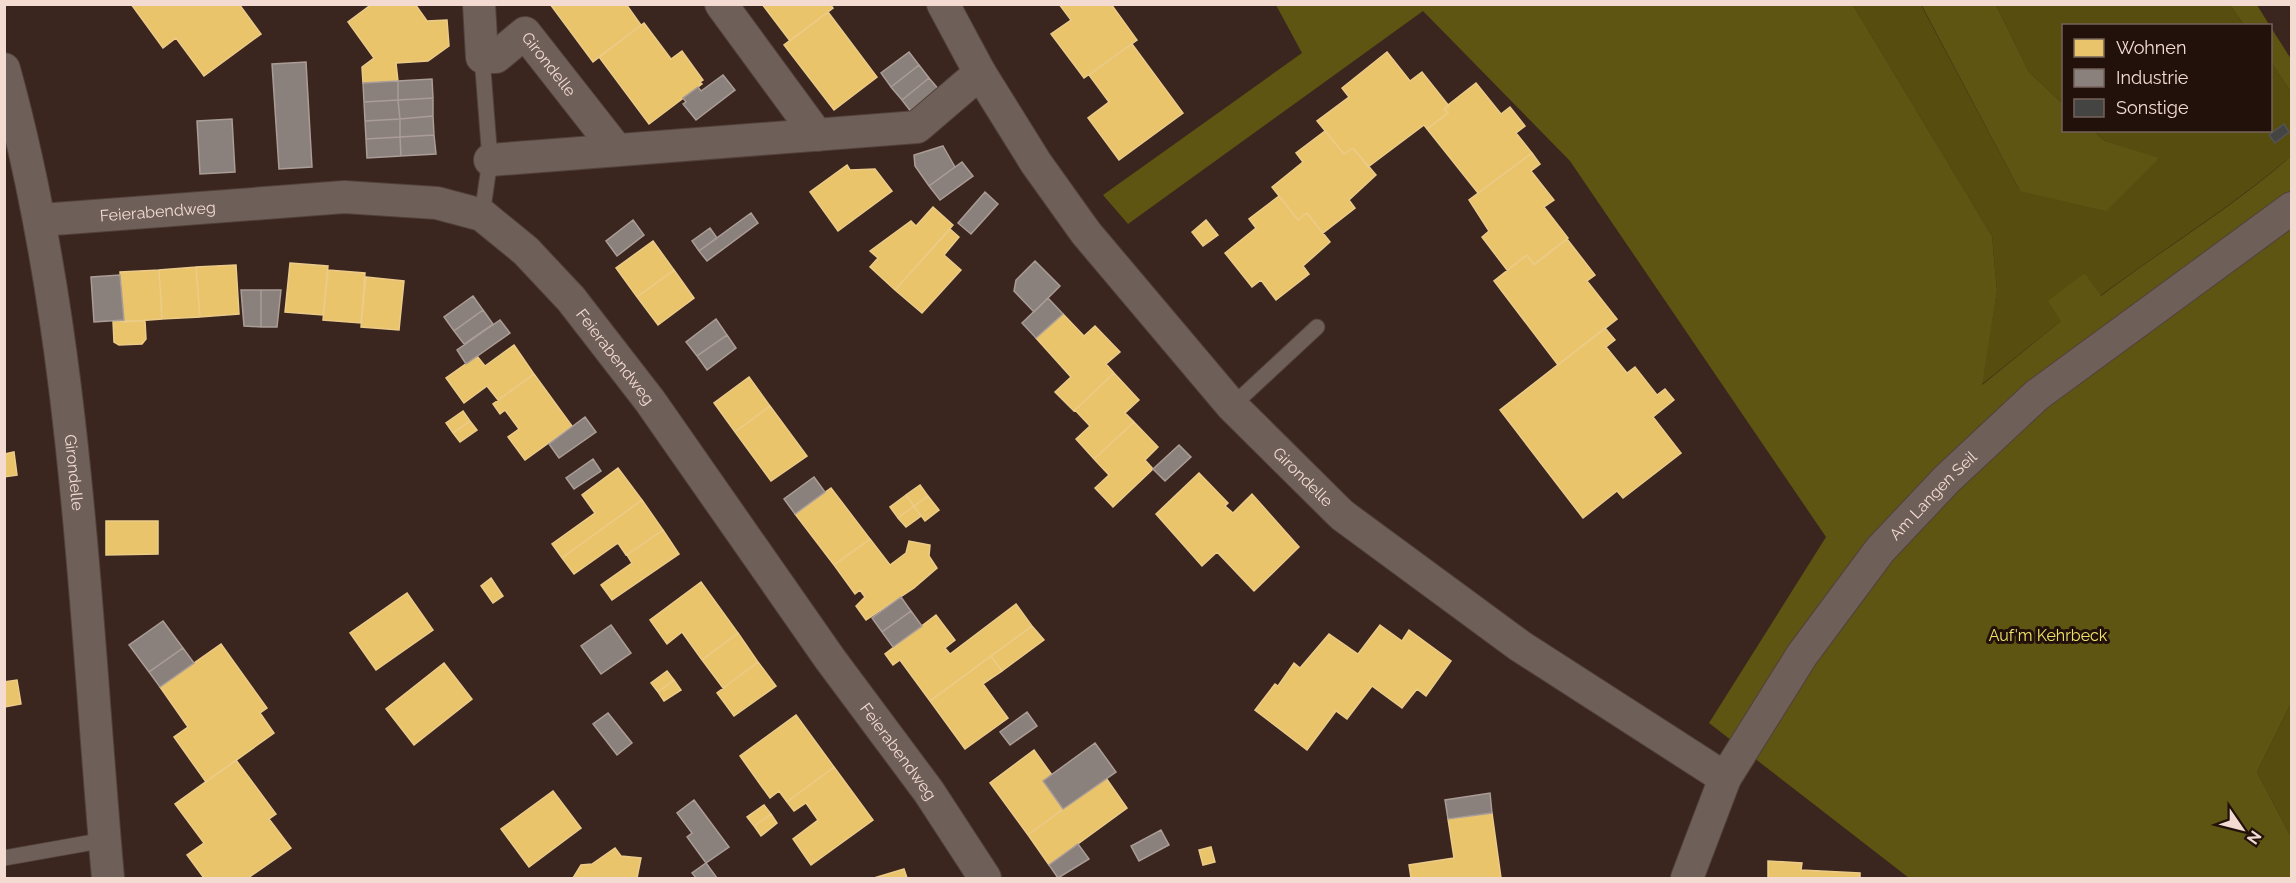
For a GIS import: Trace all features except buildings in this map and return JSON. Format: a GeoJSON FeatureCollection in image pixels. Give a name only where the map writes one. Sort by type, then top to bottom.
{"type":"FeatureCollection","features":[{"type":"Feature","properties":{"kind":"street"},"geometry":{"type":"LineString","coordinates":[[479,4],[482,57]]}},
{"type":"Feature","properties":{"kind":"street"},"geometry":{"type":"LineString","coordinates":[[721,4],[817,135]]}},
{"type":"Feature","properties":{"kind":"street","name":"Girondelle"},"geometry":{"type":"LineString","coordinates":[[943,4],[980,73],[1036,163],[1086,233],[1232,406],[1342,515],[1520,646],[1725,778]]}},
{"type":"Feature","properties":{"kind":"street","name":"Girondelle"},"geometry":{"type":"LineString","coordinates":[[482,57],[496,57],[525,33],[616,149]]}},
{"type":"Feature","properties":{"kind":"street","name":"Girondelle"},"geometry":{"type":"LineString","coordinates":[[4,69],[41,220],[74,471],[108,879]]}},
{"type":"Feature","properties":{"kind":"street"},"geometry":{"type":"LineString","coordinates":[[490,160],[917,127],[980,73]]}},
{"type":"Feature","properties":{"kind":"street","name":"Feierabendweg"},"geometry":{"type":"LineString","coordinates":[[41,220],[344,197],[437,203],[482,215],[526,251],[571,299],[650,401],[830,659],[929,792],[985,879]]}},
{"type":"Feature","properties":{"kind":"street","name":"Am Langen Seil"},"geometry":{"type":"LineString","coordinates":[[1687,879],[1725,778],[1762,717],[1836,606],[1880,550],[1947,479],[2037,395],[2292,208]]}},
{"type":"Feature","properties":{"kind":"lane"},"geometry":{"type":"LineString","coordinates":[[482,57],[490,160],[482,215]]}},
{"type":"Feature","properties":{"kind":"lane"},"geometry":{"type":"LineString","coordinates":[[1232,406],[1317,327]]}},
{"type":"Feature","properties":{"kind":"lane"},"geometry":{"type":"LineString","coordinates":[[4,858],[105,840]]}},
{"type":"Feature","properties":{"kind":"shaded area"},"geometry":{"type":"Polygon","coordinates":[[[1853,5],[1921,5],[2020,191],[2159,159],[2105,141],[2094,132],[2272,132],[2272,64],[2291,92],[2291,156],[2221,210],[2100,296],[2085,273],[2061,321],[1981,385],[1997,291],[1992,236],[1853,5]]]}},
{"type":"Feature","properties":{"kind":"shaded area"},"geometry":{"type":"Polygon","coordinates":[[[1996,5],[2230,5],[2243,24],[2062,24],[2062,103],[2029,72],[1996,5]]]}},
{"type":"Feature","properties":{"kind":"shaded area"},"geometry":{"type":"Polygon","coordinates":[[[2291,703],[2291,837],[2257,772],[2291,703]]]}},
{"type":"Feature","properties":{"kind":"green space"},"geometry":{"type":"Polygon","coordinates":[[[1921,4],[1996,5],[2029,72],[2062,103],[2062,132],[2094,132],[2105,141],[2159,158],[2106,211],[2020,191],[1921,4]]]}},
{"type":"Feature","properties":{"kind":"green space","name":"Auf'm Kehrbeck"},"geometry":{"type":"Polygon","coordinates":[[[1276,5],[1853,5],[1992,236],[1997,291],[1982,385],[2061,321],[2048,301],[2085,273],[2101,296],[2222,210],[2291,156],[2291,703],[2257,772],[2291,837],[2291,878],[1909,878],[1709,723],[1826,537],[1570,161],[1423,11],[1128,224],[1103,195],[1302,53],[1276,5]]]}},
{"type":"Feature","properties":{"kind":"green space"},"geometry":{"type":"Polygon","coordinates":[[[2230,5],[2257,5],[2269,24],[2243,24],[2230,5]]]}},
{"type":"Feature","properties":{"kind":"green space"},"geometry":{"type":"Polygon","coordinates":[[[2272,29],[2291,59],[2291,92],[2272,64],[2272,29]]]}}]}
